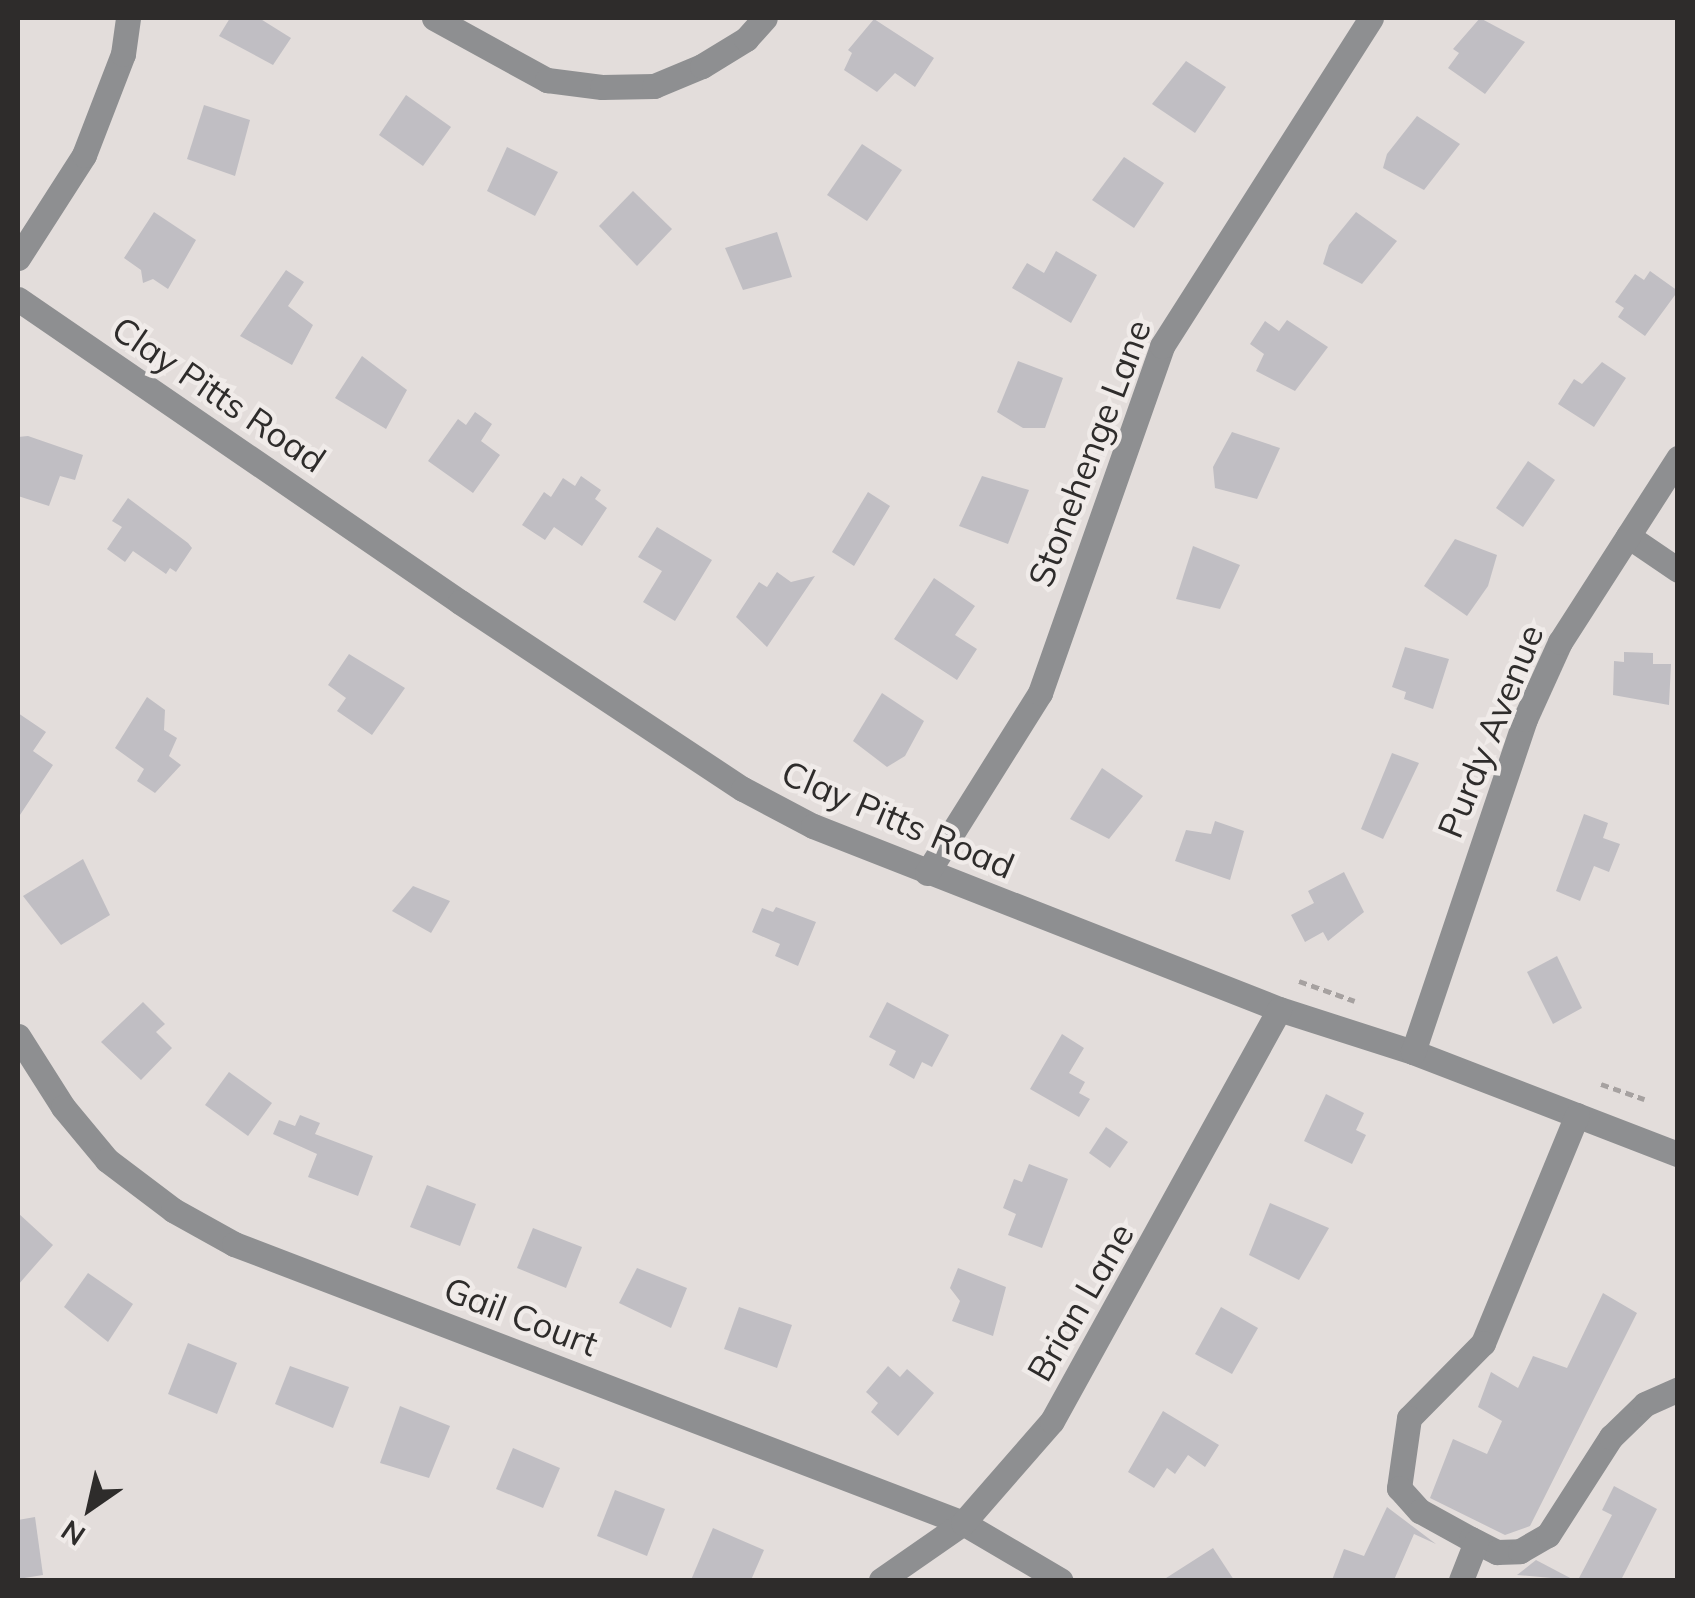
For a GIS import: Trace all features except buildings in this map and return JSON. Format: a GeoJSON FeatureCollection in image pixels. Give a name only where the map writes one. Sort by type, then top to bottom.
{"type":"FeatureCollection","features":[{"type":"Feature","properties":{"kind":"street"},"geometry":{"type":"LineString","coordinates":[[18,258],[90,142],[123,54],[128,18]]}},
{"type":"Feature","properties":{"kind":"street"},"geometry":{"type":"LineString","coordinates":[[434,18],[547,80],[602,87],[654,86],[702,66],[746,39],[765,18]]}},
{"type":"Feature","properties":{"kind":"street","name":"Stonehenge Lane"},"geometry":{"type":"LineString","coordinates":[[927,873],[1040,693],[1162,346],[1371,18]]}},
{"type":"Feature","properties":{"kind":"street","name":"Clay Pitts Road"},"geometry":{"type":"LineString","coordinates":[[18,299],[744,789],[813,826],[1278,1008],[1413,1052],[1678,1154]]}},
{"type":"Feature","properties":{"kind":"street","name":"Purdy Avenue"},"geometry":{"type":"LineString","coordinates":[[1413,1052],[1525,719],[1560,642],[1678,458]]}},
{"type":"Feature","properties":{"kind":"street"},"geometry":{"type":"LineString","coordinates":[[1628,536],[1678,570]]}},
{"type":"Feature","properties":{"kind":"street","name":"Brian Lane"},"geometry":{"type":"LineString","coordinates":[[880,1580],[964,1523],[1052,1421],[1158,1238],[1278,1008]]}},
{"type":"Feature","properties":{"kind":"street","name":"Gail Court"},"geometry":{"type":"LineString","coordinates":[[18,1036],[107,1160],[173,1210],[234,1244],[964,1523],[1060,1580]]}},
{"type":"Feature","properties":{"kind":"street"},"geometry":{"type":"LineString","coordinates":[[1576,1115],[1483,1343],[1409,1418],[1399,1488],[1420,1511],[1476,1542],[1496,1552],[1520,1551],[1548,1535],[1612,1437],[1645,1404],[1678,1388]]}},
{"type":"Feature","properties":{"kind":"street"},"geometry":{"type":"LineString","coordinates":[[1461,1580],[1476,1542]]}},
{"type":"Feature","properties":{"kind":"path"},"geometry":{"type":"LineString","coordinates":[[1298,981],[1355,1001]]}},
{"type":"Feature","properties":{"kind":"path"},"geometry":{"type":"LineString","coordinates":[[1601,1084],[1644,1099]]}}]}
